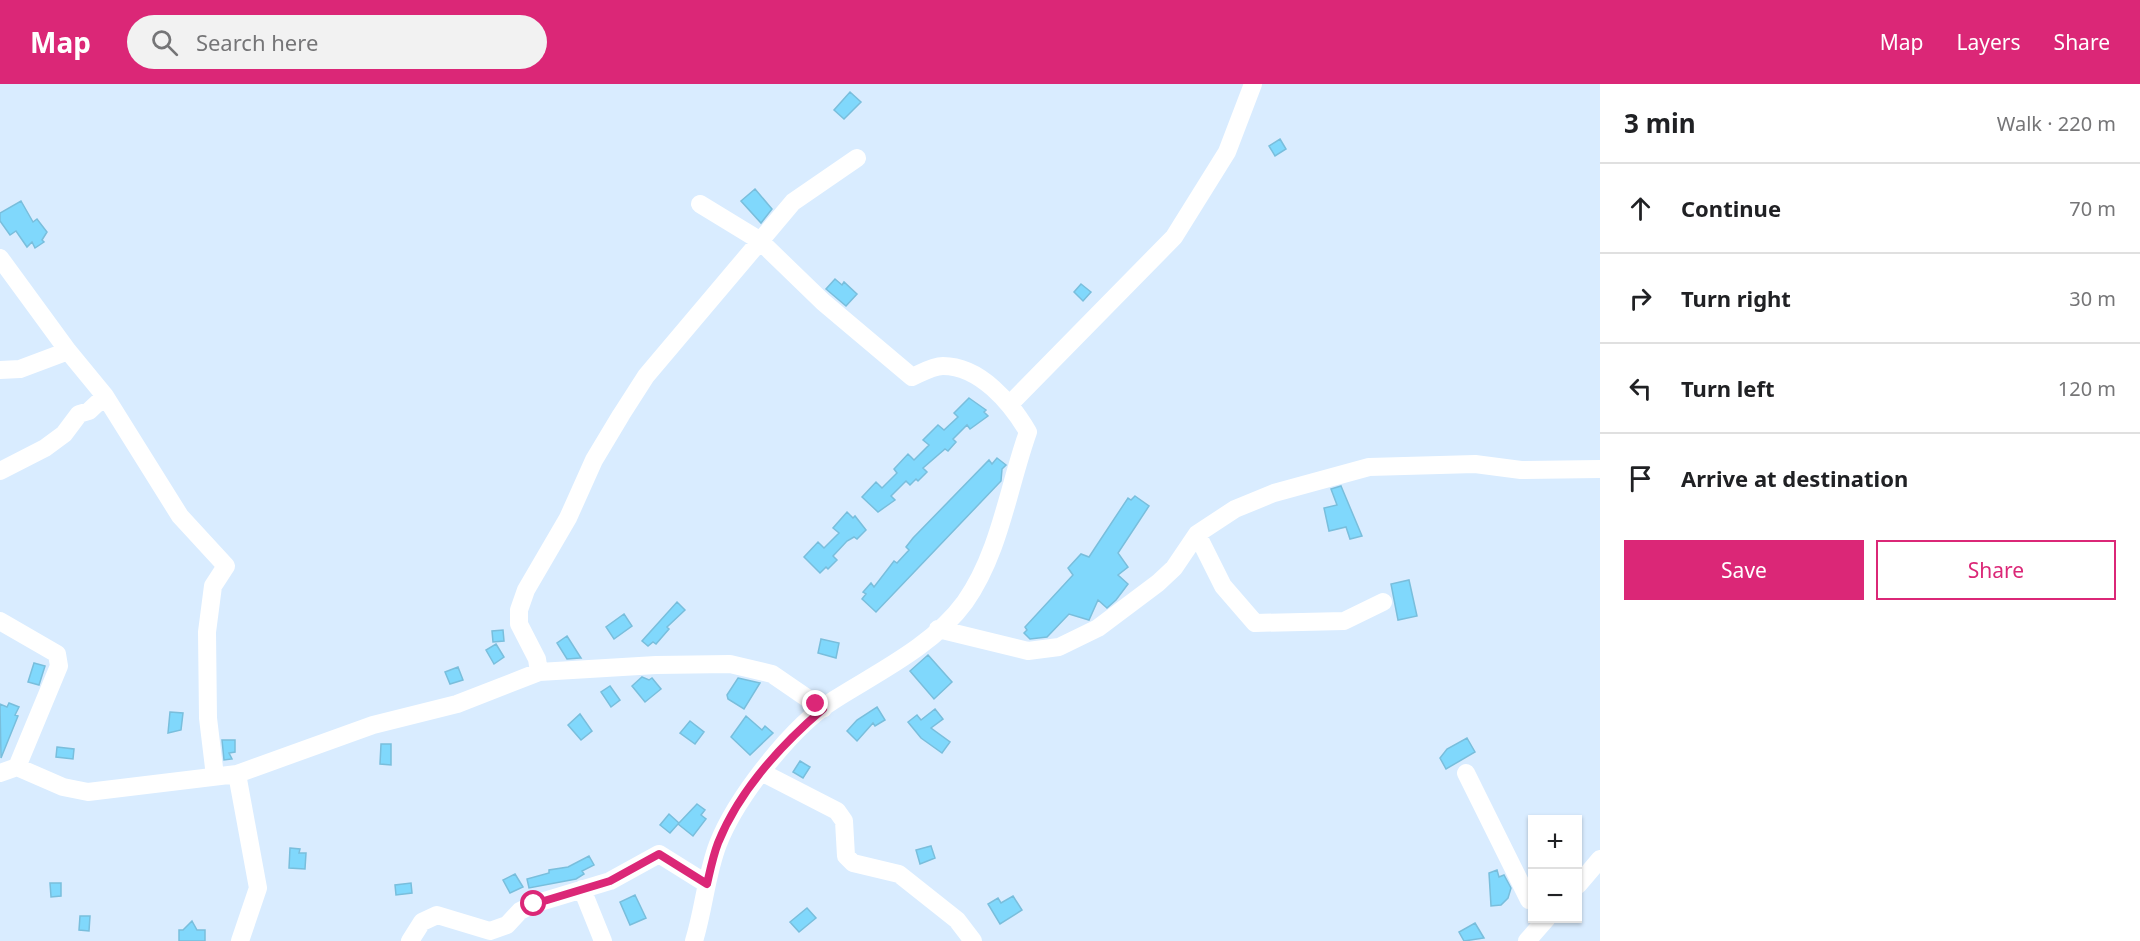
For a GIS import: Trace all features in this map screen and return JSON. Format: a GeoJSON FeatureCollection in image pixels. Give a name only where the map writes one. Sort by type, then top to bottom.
{"type":"FeatureCollection","features":[{"type":"Feature","properties":{"kind":"street"},"geometry":{"type":"LineString","coordinates":[[1010,405],[1174,237],[1227,152],[1253,84]]}},
{"type":"Feature","properties":{"kind":"street"},"geometry":{"type":"LineString","coordinates":[[540,672],[537,659],[519,624],[519,610],[526,590],[568,518],[594,460],[646,376],[759,240],[793,202],[856,158]]}},
{"type":"Feature","properties":{"kind":"street"},"geometry":{"type":"LineString","coordinates":[[694,941],[704,912],[707,884],[718,844],[739,804],[786,741],[823,709],[879,674],[938,629],[964,602],[992,550],[1028,432],[1010,405],[981,380],[963,371],[943,366],[912,377],[823,302],[759,240],[700,204]]}},
{"type":"Feature","properties":{"kind":"street"},"geometry":{"type":"LineString","coordinates":[[0,258],[68,351],[105,396],[180,516],[226,566],[213,586],[207,632],[208,718],[215,776]]}},
{"type":"Feature","properties":{"kind":"street"},"geometry":{"type":"LineString","coordinates":[[0,370],[20,369],[68,351]]}},
{"type":"Feature","properties":{"kind":"street"},"geometry":{"type":"LineString","coordinates":[[0,471],[45,448],[64,434],[79,414],[89,411],[105,396]]}},
{"type":"Feature","properties":{"kind":"street"},"geometry":{"type":"LineString","coordinates":[[938,629],[1028,651],[1059,647],[1098,628],[1158,583],[1174,568],[1197,534],[1235,509],[1274,493],[1369,467],[1475,464],[1521,470],[1600,469]]}},
{"type":"Feature","properties":{"kind":"street"},"geometry":{"type":"LineString","coordinates":[[1197,534],[1223,586],[1255,623],[1344,621],[1383,602]]}},
{"type":"Feature","properties":{"kind":"street"},"geometry":{"type":"LineString","coordinates":[[0,621],[57,654],[59,666],[9,770],[63,787],[88,792],[237,774],[373,725],[457,704],[540,672],[656,665],[730,664],[772,674],[823,709]]}},
{"type":"Feature","properties":{"kind":"street"},"geometry":{"type":"LineString","coordinates":[[763,773],[837,811],[844,821],[846,856],[853,863],[899,874],[957,920],[973,941]]}},
{"type":"Feature","properties":{"kind":"street"},"geometry":{"type":"LineString","coordinates":[[1466,773],[1528,898]]}},
{"type":"Feature","properties":{"kind":"street"},"geometry":{"type":"LineString","coordinates":[[237,774],[258,888],[240,941]]}},
{"type":"Feature","properties":{"kind":"street"},"geometry":{"type":"LineString","coordinates":[[410,941],[422,922],[437,915],[490,931],[507,925],[520,911],[534,904],[610,881],[659,854],[707,884]]}},
{"type":"Feature","properties":{"kind":"street"},"geometry":{"type":"LineString","coordinates":[[1582,875],[1600,859]]}},
{"type":"Feature","properties":{"kind":"street"},"geometry":{"type":"LineString","coordinates":[[1582,880],[1600,859]]}},
{"type":"Feature","properties":{"kind":"street"},"geometry":{"type":"LineString","coordinates":[[582,889],[603,941]]}},
{"type":"Feature","properties":{"kind":"street"},"geometry":{"type":"LineString","coordinates":[[1527,941],[1543,923]]}},
{"type":"Feature","properties":{"kind":"building"},"geometry":{"type":"Polygon","coordinates":[[[850,92],[861,102],[844,119],[834,110],[850,92]]]}},
{"type":"Feature","properties":{"kind":"building"},"geometry":{"type":"Polygon","coordinates":[[[1280,139],[1286,149],[1275,156],[1269,146],[1280,139]]]}},
{"type":"Feature","properties":{"kind":"building"},"geometry":{"type":"Polygon","coordinates":[[[755,189],[772,209],[761,223],[741,201],[755,189]]]}},
{"type":"Feature","properties":{"kind":"building"},"geometry":{"type":"Polygon","coordinates":[[[21,201],[33,222],[37,219],[47,232],[42,240],[44,242],[35,248],[32,242],[27,247],[16,231],[10,235],[0,221],[0,213],[21,201]]]}},
{"type":"Feature","properties":{"kind":"building"},"geometry":{"type":"Polygon","coordinates":[[[835,279],[842,285],[844,282],[857,294],[846,306],[826,289],[835,279]]]}},
{"type":"Feature","properties":{"kind":"building"},"geometry":{"type":"Polygon","coordinates":[[[1081,284],[1091,292],[1083,301],[1074,292],[1081,284]]]}},
{"type":"Feature","properties":{"kind":"building"},"geometry":{"type":"Polygon","coordinates":[[[969,398],[986,410],[984,412],[988,416],[970,429],[967,425],[953,439],[956,442],[948,451],[945,449],[923,468],[927,472],[918,481],[916,479],[910,485],[906,481],[891,496],[895,500],[878,512],[862,497],[876,482],[882,488],[897,473],[894,469],[908,454],[914,460],[929,445],[923,440],[938,425],[944,430],[958,417],[954,413],[969,398]]]}},
{"type":"Feature","properties":{"kind":"building"},"geometry":{"type":"Polygon","coordinates":[[[997,458],[1006,465],[1002,469],[1001,481],[876,612],[862,599],[866,594],[863,592],[871,583],[874,587],[894,561],[897,563],[909,550],[906,547],[913,538],[989,460],[992,464],[997,458]]]}},
{"type":"Feature","properties":{"kind":"building"},"geometry":{"type":"Polygon","coordinates":[[[1341,486],[1362,536],[1350,539],[1346,527],[1329,531],[1324,508],[1337,505],[1331,489],[1341,486]]]}},
{"type":"Feature","properties":{"kind":"building"},"geometry":{"type":"Polygon","coordinates":[[[1135,496],[1149,506],[1118,553],[1128,567],[1118,575],[1128,584],[1107,608],[1098,600],[1089,620],[1069,614],[1047,637],[1030,639],[1024,633],[1027,630],[1025,627],[1073,575],[1068,568],[1081,554],[1089,557],[1128,498],[1131,500],[1135,496]]]}},
{"type":"Feature","properties":{"kind":"building"},"geometry":{"type":"Polygon","coordinates":[[[847,512],[853,518],[855,516],[866,530],[857,539],[854,537],[847,541],[833,556],[837,560],[820,573],[804,557],[818,542],[824,548],[839,533],[833,528],[847,512]]]}},
{"type":"Feature","properties":{"kind":"building"},"geometry":{"type":"Polygon","coordinates":[[[1409,580],[1417,616],[1398,620],[1391,584],[1409,580]]]}},
{"type":"Feature","properties":{"kind":"building"},"geometry":{"type":"Polygon","coordinates":[[[677,602],[685,610],[667,627],[669,629],[656,644],[653,642],[648,646],[642,641],[677,602]]]}},
{"type":"Feature","properties":{"kind":"building"},"geometry":{"type":"Polygon","coordinates":[[[624,614],[632,626],[614,639],[606,627],[624,614]]]}},
{"type":"Feature","properties":{"kind":"building"},"geometry":{"type":"Polygon","coordinates":[[[503,630],[504,641],[493,642],[492,631],[503,630]]]}},
{"type":"Feature","properties":{"kind":"building"},"geometry":{"type":"Polygon","coordinates":[[[567,636],[581,658],[567,659],[557,643],[567,636]]]}},
{"type":"Feature","properties":{"kind":"building"},"geometry":{"type":"Polygon","coordinates":[[[821,639],[839,643],[836,658],[818,653],[821,639]]]}},
{"type":"Feature","properties":{"kind":"building"},"geometry":{"type":"Polygon","coordinates":[[[496,644],[504,657],[494,664],[486,650],[496,644]]]}},
{"type":"Feature","properties":{"kind":"building"},"geometry":{"type":"Polygon","coordinates":[[[928,655],[952,682],[934,699],[910,671],[928,655]]]}},
{"type":"Feature","properties":{"kind":"building"},"geometry":{"type":"Polygon","coordinates":[[[34,663],[45,666],[39,685],[28,682],[34,663]]]}},
{"type":"Feature","properties":{"kind":"building"},"geometry":{"type":"Polygon","coordinates":[[[458,667],[463,680],[450,684],[445,672],[458,667]]]}},
{"type":"Feature","properties":{"kind":"building"},"geometry":{"type":"Polygon","coordinates":[[[642,677],[649,680],[652,678],[661,689],[645,702],[632,686],[642,677]]]}},
{"type":"Feature","properties":{"kind":"building"},"geometry":{"type":"Polygon","coordinates":[[[738,678],[760,683],[744,709],[728,699],[727,695],[738,678]]]}},
{"type":"Feature","properties":{"kind":"building"},"geometry":{"type":"Polygon","coordinates":[[[610,686],[620,700],[611,707],[601,692],[610,686]]]}},
{"type":"Feature","properties":{"kind":"building"},"geometry":{"type":"Polygon","coordinates":[[[9,703],[19,707],[15,715],[18,716],[1,758],[0,704],[7,707],[9,703]]]}},
{"type":"Feature","properties":{"kind":"building"},"geometry":{"type":"Polygon","coordinates":[[[877,707],[885,720],[875,726],[873,723],[857,741],[847,731],[857,720],[877,707]]]}},
{"type":"Feature","properties":{"kind":"building"},"geometry":{"type":"Polygon","coordinates":[[[935,709],[943,719],[931,728],[950,742],[942,753],[921,738],[908,722],[917,715],[921,720],[935,709]]]}},
{"type":"Feature","properties":{"kind":"building"},"geometry":{"type":"Polygon","coordinates":[[[170,712],[183,713],[181,730],[168,733],[170,712]]]}},
{"type":"Feature","properties":{"kind":"building"},"geometry":{"type":"Polygon","coordinates":[[[580,714],[592,731],[581,740],[568,725],[580,714]]]}},
{"type":"Feature","properties":{"kind":"building"},"geometry":{"type":"Polygon","coordinates":[[[746,716],[762,730],[765,726],[773,733],[750,755],[731,737],[746,716]]]}},
{"type":"Feature","properties":{"kind":"building"},"geometry":{"type":"Polygon","coordinates":[[[690,721],[704,732],[695,744],[680,733],[690,721]]]}},
{"type":"Feature","properties":{"kind":"building"},"geometry":{"type":"Polygon","coordinates":[[[1467,738],[1475,752],[1446,769],[1440,758],[1447,749],[1467,738]]]}},
{"type":"Feature","properties":{"kind":"building"},"geometry":{"type":"Polygon","coordinates":[[[222,740],[235,740],[235,752],[229,753],[232,759],[224,760],[222,740]]]}},
{"type":"Feature","properties":{"kind":"building"},"geometry":{"type":"Polygon","coordinates":[[[381,744],[391,744],[391,765],[380,764],[381,744]]]}},
{"type":"Feature","properties":{"kind":"building"},"geometry":{"type":"Polygon","coordinates":[[[57,747],[74,749],[73,759],[56,757],[57,747]]]}},
{"type":"Feature","properties":{"kind":"building"},"geometry":{"type":"Polygon","coordinates":[[[800,761],[810,767],[803,778],[793,772],[800,761]]]}},
{"type":"Feature","properties":{"kind":"building"},"geometry":{"type":"Polygon","coordinates":[[[697,804],[705,810],[701,815],[706,819],[693,836],[678,824],[670,833],[660,825],[669,814],[679,823],[697,804]]]}},
{"type":"Feature","properties":{"kind":"building"},"geometry":{"type":"Polygon","coordinates":[[[931,846],[935,858],[920,864],[916,850],[931,846]]]}},
{"type":"Feature","properties":{"kind":"building"},"geometry":{"type":"Polygon","coordinates":[[[290,848],[300,849],[299,853],[306,853],[305,869],[289,868],[290,848]]]}},
{"type":"Feature","properties":{"kind":"building"},"geometry":{"type":"Polygon","coordinates":[[[589,856],[594,865],[582,871],[584,874],[576,879],[529,888],[527,879],[549,873],[549,870],[568,867],[589,856]]]}},
{"type":"Feature","properties":{"kind":"building"},"geometry":{"type":"Polygon","coordinates":[[[1497,870],[1499,877],[1504,875],[1511,888],[1508,898],[1501,905],[1491,906],[1489,873],[1497,870]]]}},
{"type":"Feature","properties":{"kind":"building"},"geometry":{"type":"Polygon","coordinates":[[[515,874],[523,887],[510,893],[503,880],[515,874]]]}},
{"type":"Feature","properties":{"kind":"building"},"geometry":{"type":"Polygon","coordinates":[[[50,883],[61,883],[61,896],[51,897],[50,883]]]}},
{"type":"Feature","properties":{"kind":"building"},"geometry":{"type":"Polygon","coordinates":[[[411,883],[412,893],[396,895],[395,885],[411,883]]]}},
{"type":"Feature","properties":{"kind":"building"},"geometry":{"type":"Polygon","coordinates":[[[635,895],[646,918],[630,925],[620,902],[635,895]]]}},
{"type":"Feature","properties":{"kind":"building"},"geometry":{"type":"Polygon","coordinates":[[[1013,896],[1022,910],[1000,924],[988,904],[998,898],[1001,903],[1013,896]]]}},
{"type":"Feature","properties":{"kind":"building"},"geometry":{"type":"Polygon","coordinates":[[[807,908],[816,918],[799,932],[790,922],[807,908]]]}},
{"type":"Feature","properties":{"kind":"building"},"geometry":{"type":"Polygon","coordinates":[[[80,916],[90,916],[89,931],[79,930],[80,916]]]}},
{"type":"Feature","properties":{"kind":"building"},"geometry":{"type":"Polygon","coordinates":[[[192,921],[197,930],[205,930],[205,941],[179,941],[179,930],[183,930],[192,921]]]}},
{"type":"Feature","properties":{"kind":"building"},"geometry":{"type":"Polygon","coordinates":[[[1475,923],[1484,938],[1464,941],[1459,932],[1475,923]]]}},
{"type":"Feature","properties":{"kind":"route"},"geometry":{"type":"LineString","coordinates":[[534,904],[610,881],[659,854],[707,884],[718,844],[739,804],[786,741],[823,709],[816,704]]}}]}
